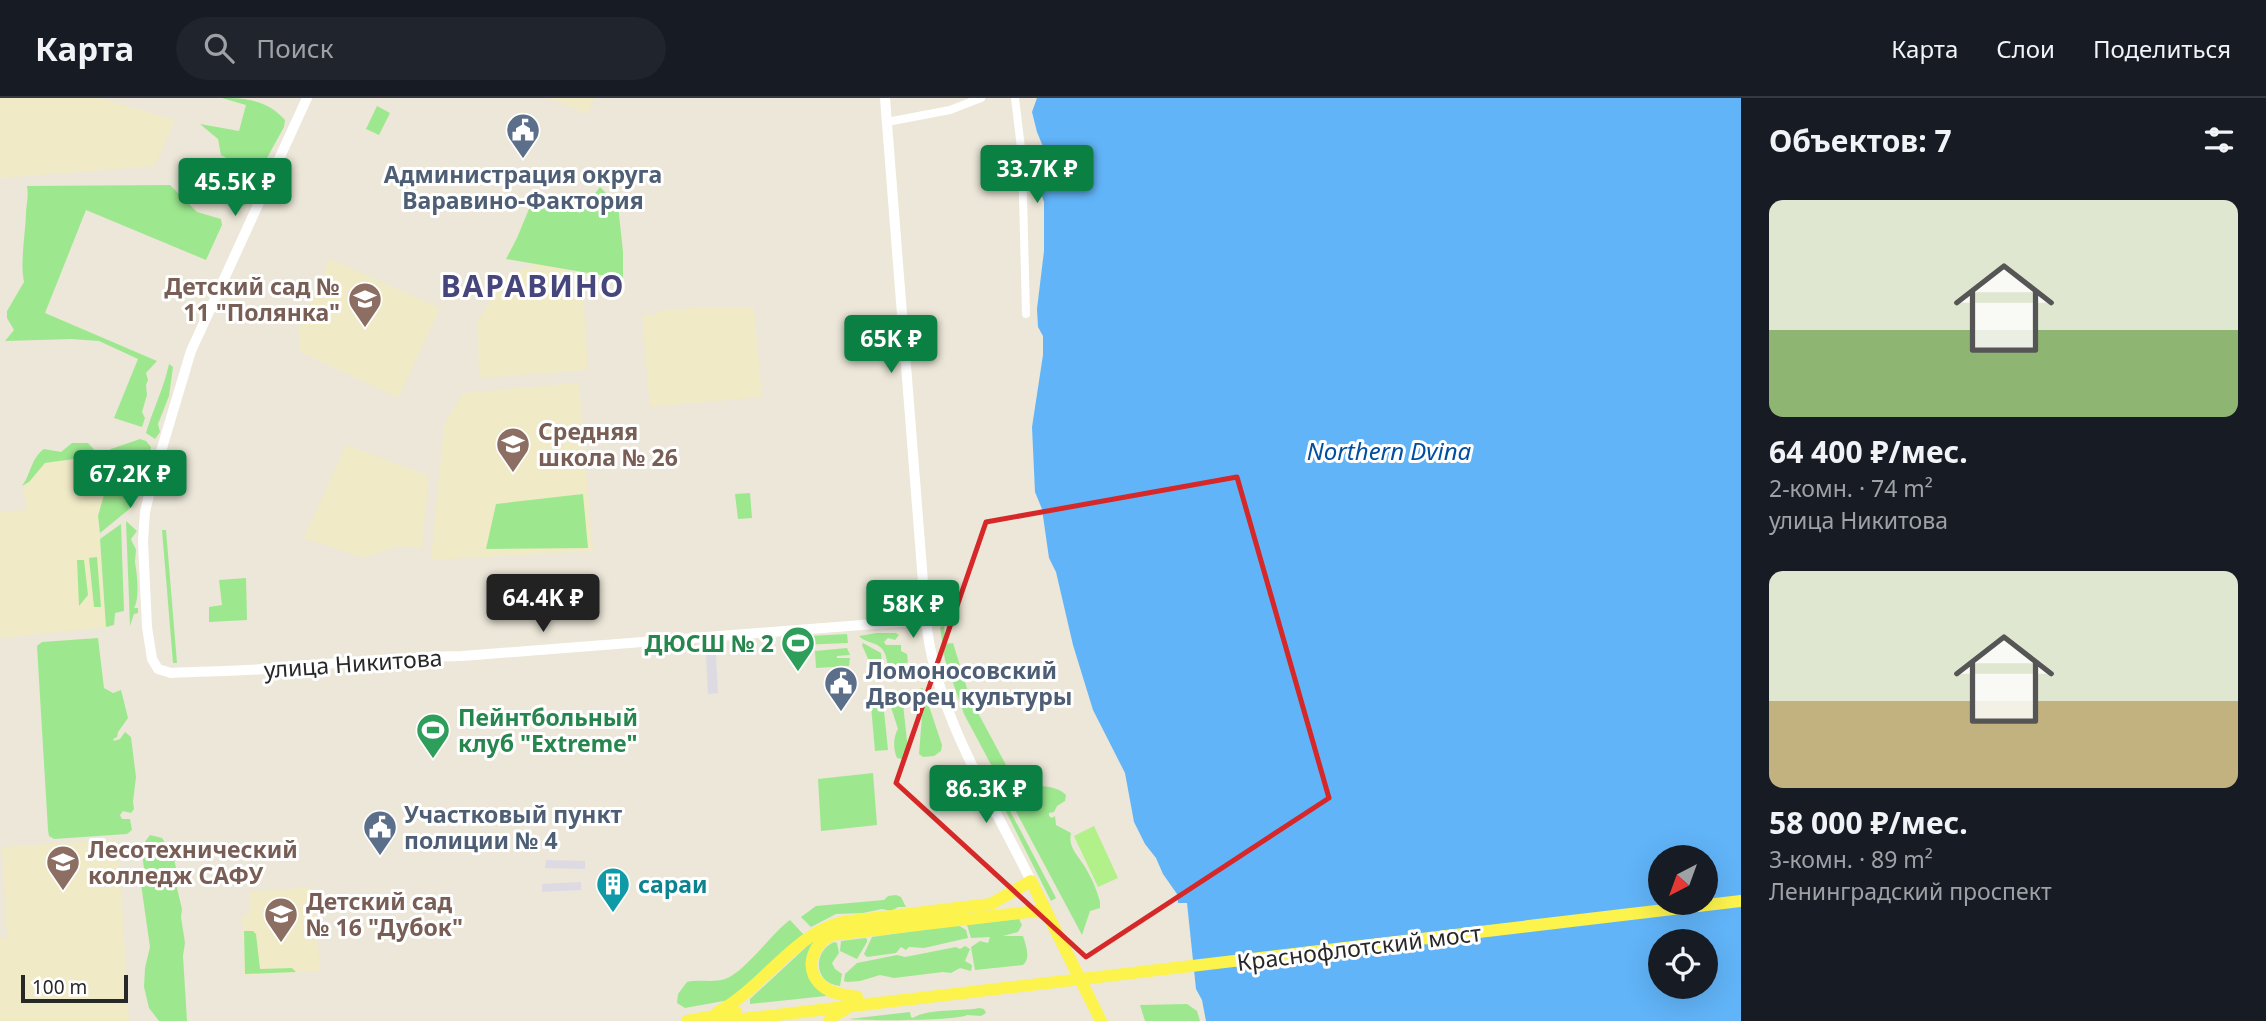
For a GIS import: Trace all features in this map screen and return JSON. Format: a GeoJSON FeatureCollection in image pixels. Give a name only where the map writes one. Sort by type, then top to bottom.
{"type":"FeatureCollection","features":[{"type":"Feature","properties":{"kind":"main road"},"geometry":{"type":"LineString","coordinates":[[885,98],[926,620],[936,674],[969,755],[1101,1021]]}},
{"type":"Feature","properties":{"kind":"main road"},"geometry":{"type":"LineString","coordinates":[[712,1015],[744,995],[812,935],[825,927],[843,922],[990,904],[1031,881]]}},
{"type":"Feature","properties":{"kind":"main road"},"geometry":{"type":"LineString","coordinates":[[1718,896],[1741,893]]}},
{"type":"Feature","properties":{"kind":"main road","name":"Краснофлотский мост"},"geometry":{"type":"LineString","coordinates":[[976,987],[1741,901]]}},
{"type":"Feature","properties":{"kind":"main road","name":"Краснофлотский мост"},"geometry":{"type":"LineString","coordinates":[[976,987],[1648,904]]}},
{"type":"Feature","properties":{"kind":"main road"},"geometry":{"type":"LineString","coordinates":[[859,1001],[825,988],[813,972],[810,962],[814,951],[831,934],[1046,910]]}},
{"type":"Feature","properties":{"kind":"main road"},"geometry":{"type":"LineString","coordinates":[[687,1021],[712,1015],[976,987]]}},
{"type":"Feature","properties":{"kind":"main road"},"geometry":{"type":"LineString","coordinates":[[726,1021],[859,1001]]}},
{"type":"Feature","properties":{"kind":"main road"},"geometry":{"type":"LineString","coordinates":[[828,1021],[859,1001]]}},
{"type":"Feature","properties":{"kind":"street","name":"улица Никитова"},"geometry":{"type":"LineString","coordinates":[[307,98],[191,351],[153,478],[144,524],[143,551],[147,627],[152,659],[158,669],[171,673],[259,670],[310,664],[462,656],[926,620]]}},
{"type":"Feature","properties":{"kind":"street"},"geometry":{"type":"LineString","coordinates":[[887,122],[950,110],[981,98]]}},
{"type":"Feature","properties":{"kind":"street"},"geometry":{"type":"LineString","coordinates":[[1015,98],[1022,156],[1026,314]]}},
{"type":"Feature","properties":{"kind":"highlighted area"},"geometry":{"type":"Polygon","coordinates":[[[1237,477],[1329,798],[1086,957],[896,783],[986,522],[1237,477]]]}},
{"type":"Feature","properties":{"kind":"shaded area"},"geometry":{"type":"Polygon","coordinates":[[[0,98],[99,98],[175,120],[155,166],[0,178],[0,98]]]}},
{"type":"Feature","properties":{"kind":"shaded area"},"geometry":{"type":"Polygon","coordinates":[[[549,98],[595,98],[587,114],[549,98]]]}},
{"type":"Feature","properties":{"kind":"shaded area"},"geometry":{"type":"Polygon","coordinates":[[[561,254],[570,276],[582,278],[588,370],[479,378],[478,320],[509,275],[561,254]]]}},
{"type":"Feature","properties":{"kind":"shaded area","name":"Детский сад № 11 \"Полянка\""},"geometry":{"type":"Polygon","coordinates":[[[330,259],[440,308],[398,398],[299,351],[299,326],[330,259]]]}},
{"type":"Feature","properties":{"kind":"shaded area"},"geometry":{"type":"Polygon","coordinates":[[[754,307],[762,397],[650,407],[642,316],[655,316],[656,311],[692,308],[754,307]]]}},
{"type":"Feature","properties":{"kind":"shaded area","name":"Средняя школа № 26"},"geometry":{"type":"Polygon","coordinates":[[[579,383],[593,551],[431,560],[444,425],[463,393],[579,383]]]}},
{"type":"Feature","properties":{"kind":"shaded area"},"geometry":{"type":"Polygon","coordinates":[[[346,445],[429,476],[422,549],[396,546],[364,558],[304,538],[346,445]]]}},
{"type":"Feature","properties":{"kind":"shaded area"},"geometry":{"type":"Polygon","coordinates":[[[105,458],[106,484],[98,516],[106,627],[0,638],[0,512],[27,510],[23,488],[40,462],[105,458]]]}},
{"type":"Feature","properties":{"kind":"shaded area"},"geometry":{"type":"Polygon","coordinates":[[[706,655],[716,655],[718,693],[708,694],[706,655]]]}},
{"type":"Feature","properties":{"kind":"shaded area","name":"Лесотехнический колледж САФУ"},"geometry":{"type":"Polygon","coordinates":[[[118,840],[129,1021],[0,1021],[0,938],[7,937],[2,847],[118,840]]]}},
{"type":"Feature","properties":{"kind":"shaded area"},"geometry":{"type":"Polygon","coordinates":[[[546,860],[585,861],[585,869],[545,868],[546,860]]]}},
{"type":"Feature","properties":{"kind":"shaded area"},"geometry":{"type":"Polygon","coordinates":[[[581,882],[581,890],[542,892],[542,884],[581,882]]]}},
{"type":"Feature","properties":{"kind":"shaded area","name":"Детский сад № 16 \"Дубок\""},"geometry":{"type":"Polygon","coordinates":[[[314,887],[320,971],[244,976],[242,916],[250,914],[249,892],[314,887]]]}},
{"type":"Feature","properties":{"kind":"green space"},"geometry":{"type":"Polygon","coordinates":[[[222,98],[264,104],[285,120],[284,127],[262,167],[246,167],[221,155],[218,139],[200,124],[239,131],[246,105],[222,98]]]}},
{"type":"Feature","properties":{"kind":"green space"},"geometry":{"type":"Polygon","coordinates":[[[377,106],[390,113],[379,135],[366,129],[377,106]]]}},
{"type":"Feature","properties":{"kind":"green space"},"geometry":{"type":"Polygon","coordinates":[[[227,169],[235,169],[254,178],[257,188],[249,203],[239,207],[219,198],[217,182],[227,169]]]}},
{"type":"Feature","properties":{"kind":"green space"},"geometry":{"type":"Polygon","coordinates":[[[170,185],[197,212],[221,219],[222,225],[206,260],[86,210],[45,313],[157,361],[146,373],[147,395],[142,412],[145,418],[142,427],[114,418],[138,359],[99,341],[5,341],[14,330],[7,318],[7,311],[24,282],[27,186],[170,185]]]}},
{"type":"Feature","properties":{"kind":"green space"},"geometry":{"type":"Polygon","coordinates":[[[600,187],[618,205],[623,279],[506,259],[536,192],[580,213],[600,187]]]}},
{"type":"Feature","properties":{"kind":"green space"},"geometry":{"type":"Polygon","coordinates":[[[169,364],[173,367],[169,396],[158,424],[160,432],[155,439],[146,433],[169,364]]]}},
{"type":"Feature","properties":{"kind":"green space"},"geometry":{"type":"Polygon","coordinates":[[[140,439],[151,447],[146,460],[141,453],[135,459],[106,462],[95,456],[45,463],[29,482],[22,486],[36,457],[44,449],[61,452],[72,443],[88,443],[102,455],[140,439]]]}},
{"type":"Feature","properties":{"kind":"green space"},"geometry":{"type":"Polygon","coordinates":[[[111,466],[143,467],[139,488],[111,466]]]}},
{"type":"Feature","properties":{"kind":"green space"},"geometry":{"type":"Polygon","coordinates":[[[111,470],[137,490],[133,506],[100,533],[98,516],[111,470]]]}},
{"type":"Feature","properties":{"kind":"green space"},"geometry":{"type":"Polygon","coordinates":[[[750,493],[752,518],[738,519],[735,494],[750,493]]]}},
{"type":"Feature","properties":{"kind":"green space"},"geometry":{"type":"Polygon","coordinates":[[[583,494],[588,548],[486,549],[496,504],[583,494]]]}},
{"type":"Feature","properties":{"kind":"green space"},"geometry":{"type":"Polygon","coordinates":[[[126,521],[137,531],[131,539],[136,550],[137,592],[134,608],[138,608],[138,613],[134,614],[130,626],[126,521]]]}},
{"type":"Feature","properties":{"kind":"green space"},"geometry":{"type":"Polygon","coordinates":[[[121,524],[124,611],[115,613],[114,625],[106,627],[100,539],[121,524]]]}},
{"type":"Feature","properties":{"kind":"green space"},"geometry":{"type":"Polygon","coordinates":[[[162,530],[166,530],[177,663],[173,663],[162,530]]]}},
{"type":"Feature","properties":{"kind":"green space"},"geometry":{"type":"Polygon","coordinates":[[[97,557],[101,607],[94,607],[89,558],[97,557]]]}},
{"type":"Feature","properties":{"kind":"green space"},"geometry":{"type":"Polygon","coordinates":[[[77,560],[84,560],[88,595],[79,606],[77,560]]]}},
{"type":"Feature","properties":{"kind":"green space"},"geometry":{"type":"Polygon","coordinates":[[[246,578],[247,620],[209,622],[209,607],[222,605],[219,580],[246,578]]]}},
{"type":"Feature","properties":{"kind":"green space"},"geometry":{"type":"Polygon","coordinates":[[[944,626],[946,644],[953,643],[970,698],[1020,791],[1043,786],[1066,795],[1065,801],[1057,806],[1054,812],[1049,813],[1049,816],[1055,816],[1056,825],[1071,833],[1072,846],[1091,877],[1100,902],[1100,908],[1090,911],[1082,935],[964,714],[945,660],[940,627],[944,626]]]}},
{"type":"Feature","properties":{"kind":"green space"},"geometry":{"type":"Polygon","coordinates":[[[877,633],[899,635],[895,640],[888,638],[884,642],[886,645],[901,645],[901,651],[907,654],[908,662],[901,666],[900,674],[895,675],[890,669],[881,647],[859,636],[877,633]]]}},
{"type":"Feature","properties":{"kind":"green space"},"geometry":{"type":"Polygon","coordinates":[[[847,634],[848,643],[800,645],[800,652],[791,649],[791,637],[847,634]]]}},
{"type":"Feature","properties":{"kind":"green space"},"geometry":{"type":"Polygon","coordinates":[[[98,638],[104,688],[113,693],[121,690],[128,718],[113,739],[120,739],[125,732],[131,737],[136,777],[134,809],[131,813],[123,811],[120,815],[122,819],[130,819],[132,830],[127,834],[54,839],[49,836],[48,830],[37,646],[42,642],[98,638]]]}},
{"type":"Feature","properties":{"kind":"green space"},"geometry":{"type":"Polygon","coordinates":[[[863,643],[881,653],[883,678],[874,678],[868,673],[869,661],[863,643]]]}},
{"type":"Feature","properties":{"kind":"green space"},"geometry":{"type":"Polygon","coordinates":[[[847,648],[850,655],[837,658],[850,658],[849,666],[816,668],[815,651],[847,648]]]}},
{"type":"Feature","properties":{"kind":"green space"},"geometry":{"type":"Polygon","coordinates":[[[923,688],[942,745],[941,751],[934,756],[923,757],[919,754],[923,703],[919,689],[923,688]]]}},
{"type":"Feature","properties":{"kind":"green space"},"geometry":{"type":"Polygon","coordinates":[[[893,697],[901,699],[903,704],[908,750],[902,759],[897,758],[895,751],[894,739],[898,729],[889,701],[893,697]]]}},
{"type":"Feature","properties":{"kind":"green space"},"geometry":{"type":"Polygon","coordinates":[[[883,701],[888,750],[875,751],[871,706],[883,701]]]}},
{"type":"Feature","properties":{"kind":"green space"},"geometry":{"type":"Polygon","coordinates":[[[983,766],[988,769],[1056,898],[1051,901],[983,766]]]}},
{"type":"Feature","properties":{"kind":"green space"},"geometry":{"type":"Polygon","coordinates":[[[873,773],[877,825],[821,831],[818,779],[873,773]]]}},
{"type":"Feature","properties":{"kind":"green space"},"geometry":{"type":"Polygon","coordinates":[[[1094,826],[1118,878],[1098,887],[1074,836],[1094,826]]]}},
{"type":"Feature","properties":{"kind":"green space"},"geometry":{"type":"Polygon","coordinates":[[[150,835],[162,838],[173,855],[177,872],[176,884],[182,909],[185,943],[183,956],[187,1021],[159,1021],[149,1008],[144,987],[150,947],[140,877],[144,868],[141,847],[150,835]]]}},
{"type":"Feature","properties":{"kind":"green space"},"geometry":{"type":"Polygon","coordinates":[[[888,896],[901,897],[906,907],[891,911],[882,909],[836,914],[811,927],[801,917],[816,906],[884,900],[888,896]]]}},
{"type":"Feature","properties":{"kind":"green space"},"geometry":{"type":"Polygon","coordinates":[[[1019,919],[1022,925],[1018,932],[1003,936],[1023,936],[1027,955],[1023,965],[975,970],[971,947],[980,941],[988,943],[990,937],[971,938],[967,925],[1019,919]]]}},
{"type":"Feature","properties":{"kind":"green space"},"geometry":{"type":"Polygon","coordinates":[[[790,920],[804,935],[729,1000],[685,1008],[677,1003],[678,994],[687,982],[720,980],[733,975],[790,920]]]}},
{"type":"Feature","properties":{"kind":"green space"},"geometry":{"type":"Polygon","coordinates":[[[958,925],[966,930],[968,938],[924,948],[909,947],[906,950],[901,947],[896,953],[867,957],[864,954],[872,937],[958,925]]]}},
{"type":"Feature","properties":{"kind":"green space"},"geometry":{"type":"Polygon","coordinates":[[[244,931],[253,931],[256,934],[260,969],[292,968],[296,972],[245,974],[244,931]]]}},
{"type":"Feature","properties":{"kind":"green space"},"geometry":{"type":"Polygon","coordinates":[[[817,937],[810,950],[826,996],[750,1004],[750,999],[817,937]]]}},
{"type":"Feature","properties":{"kind":"green space"},"geometry":{"type":"Polygon","coordinates":[[[865,938],[867,942],[857,959],[840,951],[841,941],[865,938]]]}},
{"type":"Feature","properties":{"kind":"green space"},"geometry":{"type":"Polygon","coordinates":[[[834,942],[837,943],[839,953],[832,963],[842,974],[840,986],[825,980],[819,967],[822,953],[834,942]]]}},
{"type":"Feature","properties":{"kind":"green space"},"geometry":{"type":"Polygon","coordinates":[[[965,946],[970,949],[965,961],[972,965],[971,971],[960,968],[951,973],[894,978],[880,975],[860,981],[844,981],[845,974],[857,963],[897,955],[905,957],[956,947],[960,949],[965,946]]]}},
{"type":"Feature","properties":{"kind":"green space"},"geometry":{"type":"Polygon","coordinates":[[[1187,1004],[1197,1011],[1200,1021],[1145,1021],[1140,1005],[1187,1004]]]}},
{"type":"Feature","properties":{"kind":"green space"},"geometry":{"type":"Polygon","coordinates":[[[979,1008],[986,1013],[981,1016],[928,1019],[849,1019],[910,1012],[913,1018],[936,1011],[979,1008]]]}},
{"type":"Feature","properties":{"kind":"water","name":"Northern Dvina"},"geometry":{"type":"Polygon","coordinates":[[[1037,98],[1741,98],[1741,1021],[1206,1021],[1202,1000],[1196,989],[1187,903],[1178,903],[1177,894],[1134,822],[1125,773],[1093,710],[1073,645],[1056,572],[1049,558],[1042,509],[1035,492],[1032,427],[1043,355],[1043,336],[1038,327],[1037,309],[1044,251],[1044,202],[1040,190],[1046,154],[1032,112],[1037,98]]]}},
{"type":"Feature","properties":{"kind":"place","name":"Администрация округа Варавино-Фактория"},"geometry":{"type":"Point","coordinates":[523,160]}},
{"type":"Feature","properties":{"kind":"place","name":"Детский сад № 11 \"Полянка\""},"geometry":{"type":"Point","coordinates":[365,329]}},
{"type":"Feature","properties":{"kind":"place","name":"Средняя школа № 26"},"geometry":{"type":"Point","coordinates":[513,474]}},
{"type":"Feature","properties":{"kind":"place","name":"ДЮСШ № 2"},"geometry":{"type":"Point","coordinates":[798,673]}},
{"type":"Feature","properties":{"kind":"place","name":"Ломоносовский Дворец культуры"},"geometry":{"type":"Point","coordinates":[841,713]}},
{"type":"Feature","properties":{"kind":"place","name":"Пейнтбольный клуб \"Extreme\""},"geometry":{"type":"Point","coordinates":[433,760]}},
{"type":"Feature","properties":{"kind":"place","name":"Участковый пункт полиции № 4"},"geometry":{"type":"Point","coordinates":[380,857]}},
{"type":"Feature","properties":{"kind":"place","name":"Лесотехнический колледж САФУ"},"geometry":{"type":"Point","coordinates":[63,892]}},
{"type":"Feature","properties":{"kind":"place","name":"сараи"},"geometry":{"type":"Point","coordinates":[613,914]}},
{"type":"Feature","properties":{"kind":"place","name":"Детский сад № 16 \"Дубок\""},"geometry":{"type":"Point","coordinates":[281,944]}},
{"type":"Feature","properties":{"kind":"district","name":"ВАРАВИНО"},"geometry":{"type":"Point","coordinates":[533,285]}}]}
